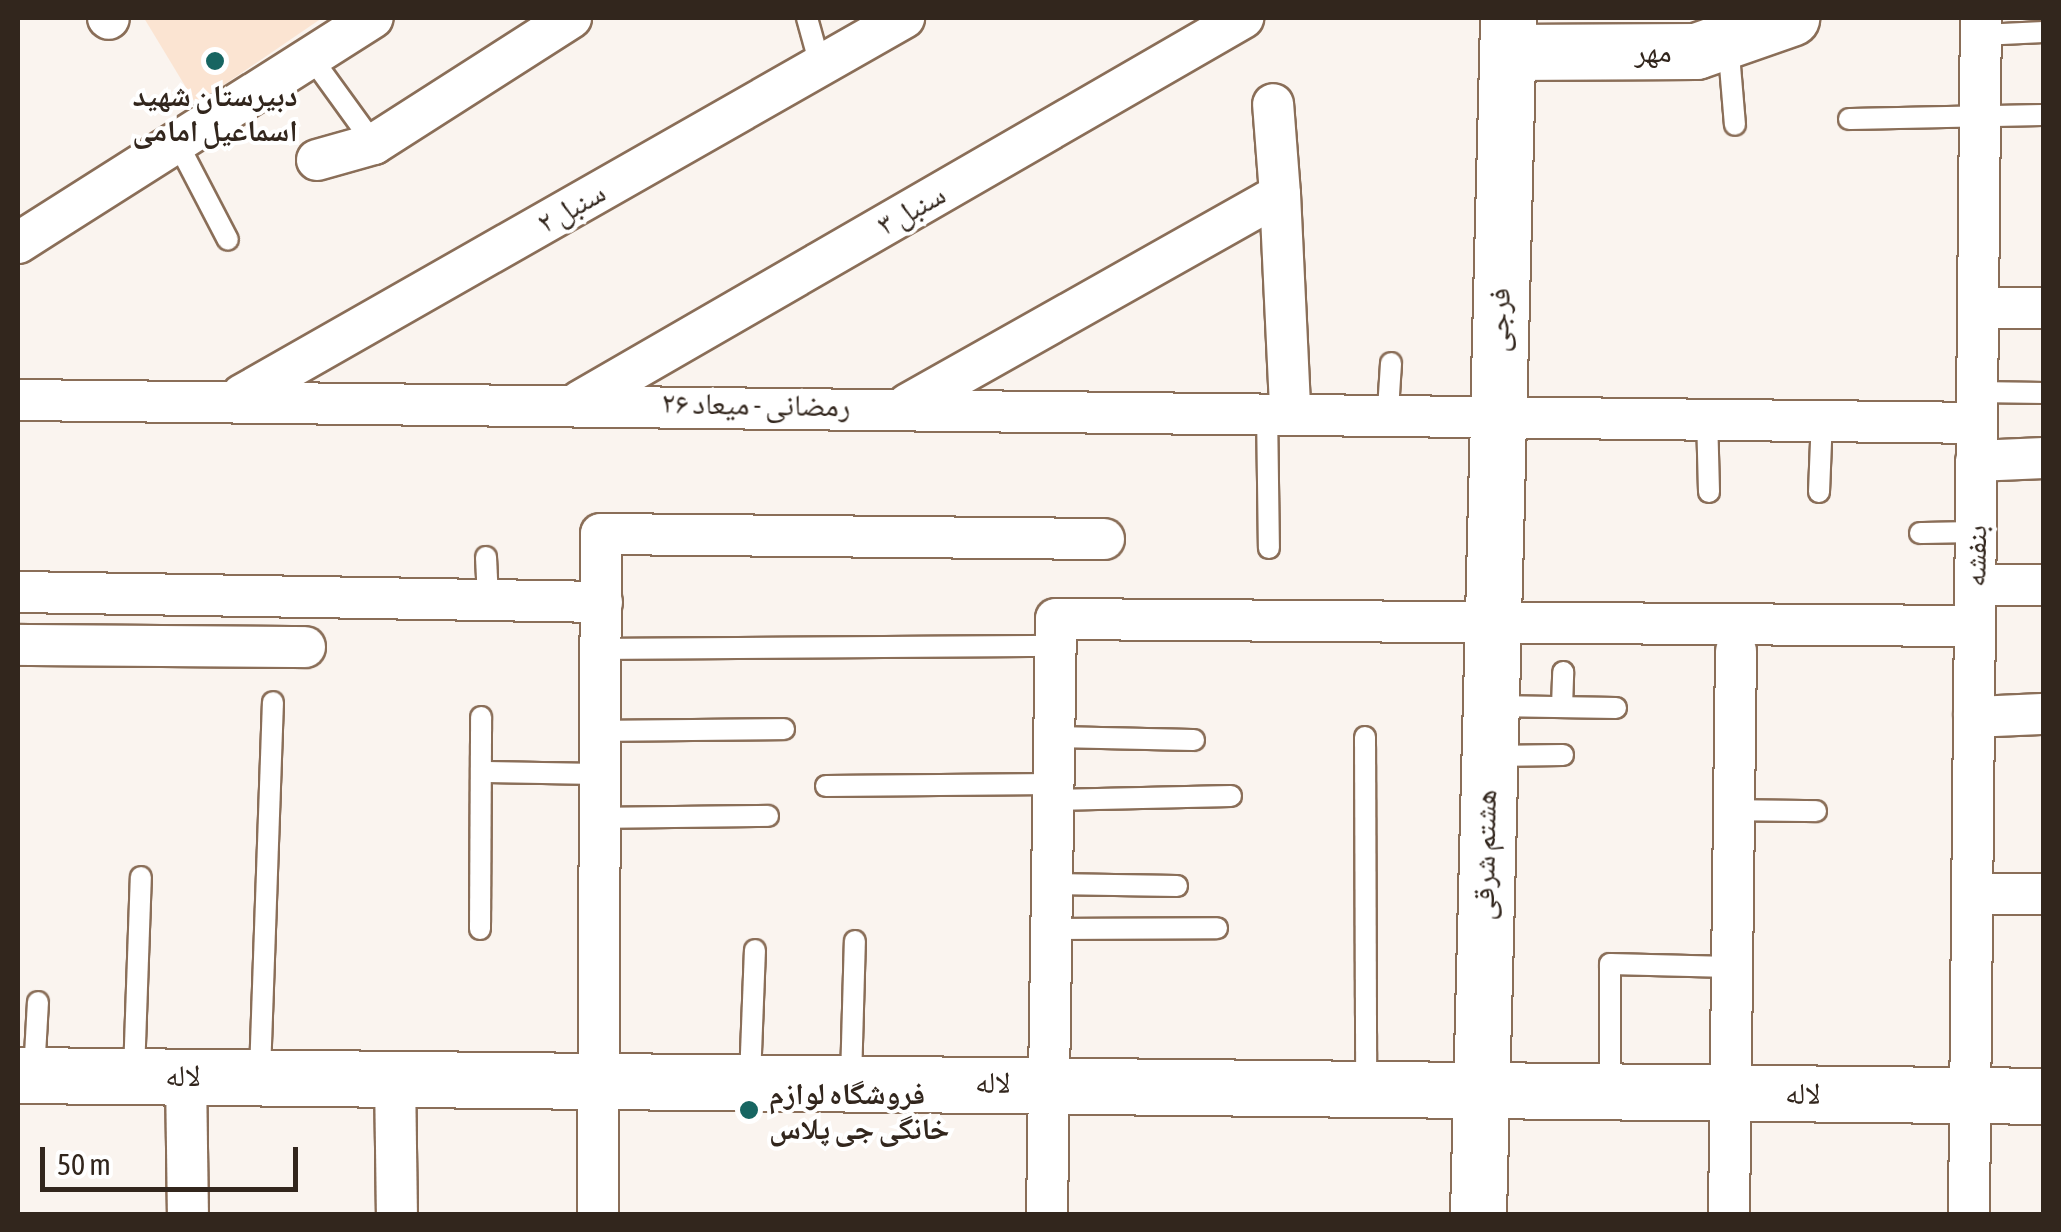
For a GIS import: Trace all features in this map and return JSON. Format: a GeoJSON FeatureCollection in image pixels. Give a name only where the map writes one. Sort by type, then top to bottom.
{"type":"FeatureCollection","features":[{"type":"Feature","properties":{"kind":"street"},"geometry":{"type":"LineString","coordinates":[[18,243],[373,18]]}},
{"type":"Feature","properties":{"kind":"street"},"geometry":{"type":"LineString","coordinates":[[317,160],[374,144],[571,18]]}},
{"type":"Feature","properties":{"kind":"street","name":"سنبل ۲"},"geometry":{"type":"LineString","coordinates":[[239,397],[904,18]]}},
{"type":"Feature","properties":{"kind":"street","name":"سنبل ۳"},"geometry":{"type":"LineString","coordinates":[[580,401],[1243,18]]}},
{"type":"Feature","properties":{"kind":"street","name":"مهر"},"geometry":{"type":"LineString","coordinates":[[1508,35],[1724,32],[1791,18]]}},
{"type":"Feature","properties":{"kind":"street","name":"بنفشه"},"geometry":{"type":"LineString","coordinates":[[1969,1214],[1981,26]]}},
{"type":"Feature","properties":{"kind":"street","name":"فرجی"},"geometry":{"type":"LineString","coordinates":[[1488,622],[1508,35]]}},
{"type":"Feature","properties":{"kind":"street"},"geometry":{"type":"LineString","coordinates":[[1273,104],[1280,194],[1279,408]]}},
{"type":"Feature","properties":{"kind":"street"},"geometry":{"type":"LineString","coordinates":[[904,406],[1280,194]]}},
{"type":"Feature","properties":{"kind":"street"},"geometry":{"type":"LineString","coordinates":[[1978,308],[2044,308]]}},
{"type":"Feature","properties":{"kind":"street","name":"رمضانی - میعاد ۲۶"},"geometry":{"type":"LineString","coordinates":[[18,400],[239,397],[1822,417],[1977,425],[2044,458]]}},
{"type":"Feature","properties":{"kind":"street"},"geometry":{"type":"LineString","coordinates":[[598,1214],[600,534],[1104,539]]}},
{"type":"Feature","properties":{"kind":"street"},"geometry":{"type":"LineString","coordinates":[[1975,585],[2044,585]]}},
{"type":"Feature","properties":{"kind":"street"},"geometry":{"type":"LineString","coordinates":[[18,592],[602,602]]}},
{"type":"Feature","properties":{"kind":"street"},"geometry":{"type":"LineString","coordinates":[[1047,1214],[1056,632],[1488,622],[1974,626]]}},
{"type":"Feature","properties":{"kind":"street","name":"هشتم شرقی"},"geometry":{"type":"LineString","coordinates":[[1478,1214],[1488,622]]}},
{"type":"Feature","properties":{"kind":"street"},"geometry":{"type":"LineString","coordinates":[[18,645],[305,647]]}},
{"type":"Feature","properties":{"kind":"street"},"geometry":{"type":"LineString","coordinates":[[1728,1214],[1730,810],[1736,651]]}},
{"type":"Feature","properties":{"kind":"street"},"geometry":{"type":"LineString","coordinates":[[1974,716],[2044,714]]}},
{"type":"Feature","properties":{"kind":"street"},"geometry":{"type":"LineString","coordinates":[[1972,894],[2044,894]]}},
{"type":"Feature","properties":{"kind":"street","name":"لاله"},"geometry":{"type":"LineString","coordinates":[[26,1075],[598,1076],[2044,1096]]}},
{"type":"Feature","properties":{"kind":"street"},"geometry":{"type":"LineString","coordinates":[[160,1075],[188,1214]]}},
{"type":"Feature","properties":{"kind":"street"},"geometry":{"type":"LineString","coordinates":[[395,1075],[397,1214]]}},
{"type":"Feature","properties":{"kind":"lane"},"geometry":{"type":"LineString","coordinates":[[806,18],[820,65]]}},
{"type":"Feature","properties":{"kind":"lane"},"geometry":{"type":"LineString","coordinates":[[1981,26],[2044,32]]}},
{"type":"Feature","properties":{"kind":"lane"},"geometry":{"type":"LineString","coordinates":[[1724,32],[1735,124]]}},
{"type":"Feature","properties":{"kind":"lane"},"geometry":{"type":"LineString","coordinates":[[311,57],[374,144]]}},
{"type":"Feature","properties":{"kind":"lane"},"geometry":{"type":"LineString","coordinates":[[1849,119],[2044,116]]}},
{"type":"Feature","properties":{"kind":"lane"},"geometry":{"type":"LineString","coordinates":[[177,142],[228,240]]}},
{"type":"Feature","properties":{"kind":"lane"},"geometry":{"type":"LineString","coordinates":[[1388,410],[1391,363]]}},
{"type":"Feature","properties":{"kind":"lane"},"geometry":{"type":"LineString","coordinates":[[1977,425],[2044,393]]}},
{"type":"Feature","properties":{"kind":"lane"},"geometry":{"type":"LineString","coordinates":[[1269,548],[1279,408]]}},
{"type":"Feature","properties":{"kind":"lane"},"geometry":{"type":"LineString","coordinates":[[1707,415],[1709,492]]}},
{"type":"Feature","properties":{"kind":"lane"},"geometry":{"type":"LineString","coordinates":[[1819,492],[1822,417]]}},
{"type":"Feature","properties":{"kind":"lane"},"geometry":{"type":"LineString","coordinates":[[1920,533],[1976,532]]}},
{"type":"Feature","properties":{"kind":"lane"},"geometry":{"type":"LineString","coordinates":[[486,557],[488,600]]}},
{"type":"Feature","properties":{"kind":"lane"},"geometry":{"type":"LineString","coordinates":[[602,648],[1056,632]]}},
{"type":"Feature","properties":{"kind":"lane"},"geometry":{"type":"LineString","coordinates":[[1562,707],[1563,672]]}},
{"type":"Feature","properties":{"kind":"lane"},"geometry":{"type":"LineString","coordinates":[[260,1075],[272,702]]}},
{"type":"Feature","properties":{"kind":"lane"},"geometry":{"type":"LineString","coordinates":[[1486,731],[1562,707],[1616,708]]}},
{"type":"Feature","properties":{"kind":"lane"},"geometry":{"type":"LineString","coordinates":[[480,928],[481,717]]}},
{"type":"Feature","properties":{"kind":"lane"},"geometry":{"type":"LineString","coordinates":[[602,731],[784,729]]}},
{"type":"Feature","properties":{"kind":"lane"},"geometry":{"type":"LineString","coordinates":[[1486,731],[1563,755]]}},
{"type":"Feature","properties":{"kind":"lane"},"geometry":{"type":"LineString","coordinates":[[1054,737],[1194,740]]}},
{"type":"Feature","properties":{"kind":"lane"},"geometry":{"type":"LineString","coordinates":[[1365,737],[1366,1087]]}},
{"type":"Feature","properties":{"kind":"lane"},"geometry":{"type":"LineString","coordinates":[[482,772],[601,774]]}},
{"type":"Feature","properties":{"kind":"lane"},"geometry":{"type":"LineString","coordinates":[[826,786],[1231,796]]}},
{"type":"Feature","properties":{"kind":"lane"},"geometry":{"type":"LineString","coordinates":[[1730,810],[1816,811]]}},
{"type":"Feature","properties":{"kind":"lane"},"geometry":{"type":"LineString","coordinates":[[601,818],[768,816]]}},
{"type":"Feature","properties":{"kind":"lane"},"geometry":{"type":"LineString","coordinates":[[141,877],[160,1075]]}},
{"type":"Feature","properties":{"kind":"lane"},"geometry":{"type":"LineString","coordinates":[[1052,884],[1177,886]]}},
{"type":"Feature","properties":{"kind":"lane"},"geometry":{"type":"LineString","coordinates":[[1051,929],[1217,928]]}},
{"type":"Feature","properties":{"kind":"lane"},"geometry":{"type":"LineString","coordinates":[[851,1080],[855,942]]}},
{"type":"Feature","properties":{"kind":"lane"},"geometry":{"type":"LineString","coordinates":[[750,1078],[755,950]]}},
{"type":"Feature","properties":{"kind":"lane"},"geometry":{"type":"LineString","coordinates":[[1610,1090],[1610,964],[1730,968]]}},
{"type":"Feature","properties":{"kind":"lane"},"geometry":{"type":"LineString","coordinates":[[26,1075],[38,1002]]}},
{"type":"Feature","properties":{"kind":"shaded area","name":"دبیرستان شهید اسماعیل امامی"},"geometry":{"type":"Polygon","coordinates":[[[144,18],[322,18],[196,104],[144,18]]]}},
{"type":"Feature","properties":{"kind":"place","name":"دبیرستان شهید اسماعیل امامی"},"geometry":{"type":"Point","coordinates":[215,61]}},
{"type":"Feature","properties":{"kind":"place","name":"فروشگاه لوازم خانگی جی پلاس"},"geometry":{"type":"Point","coordinates":[749,1110]}}]}
